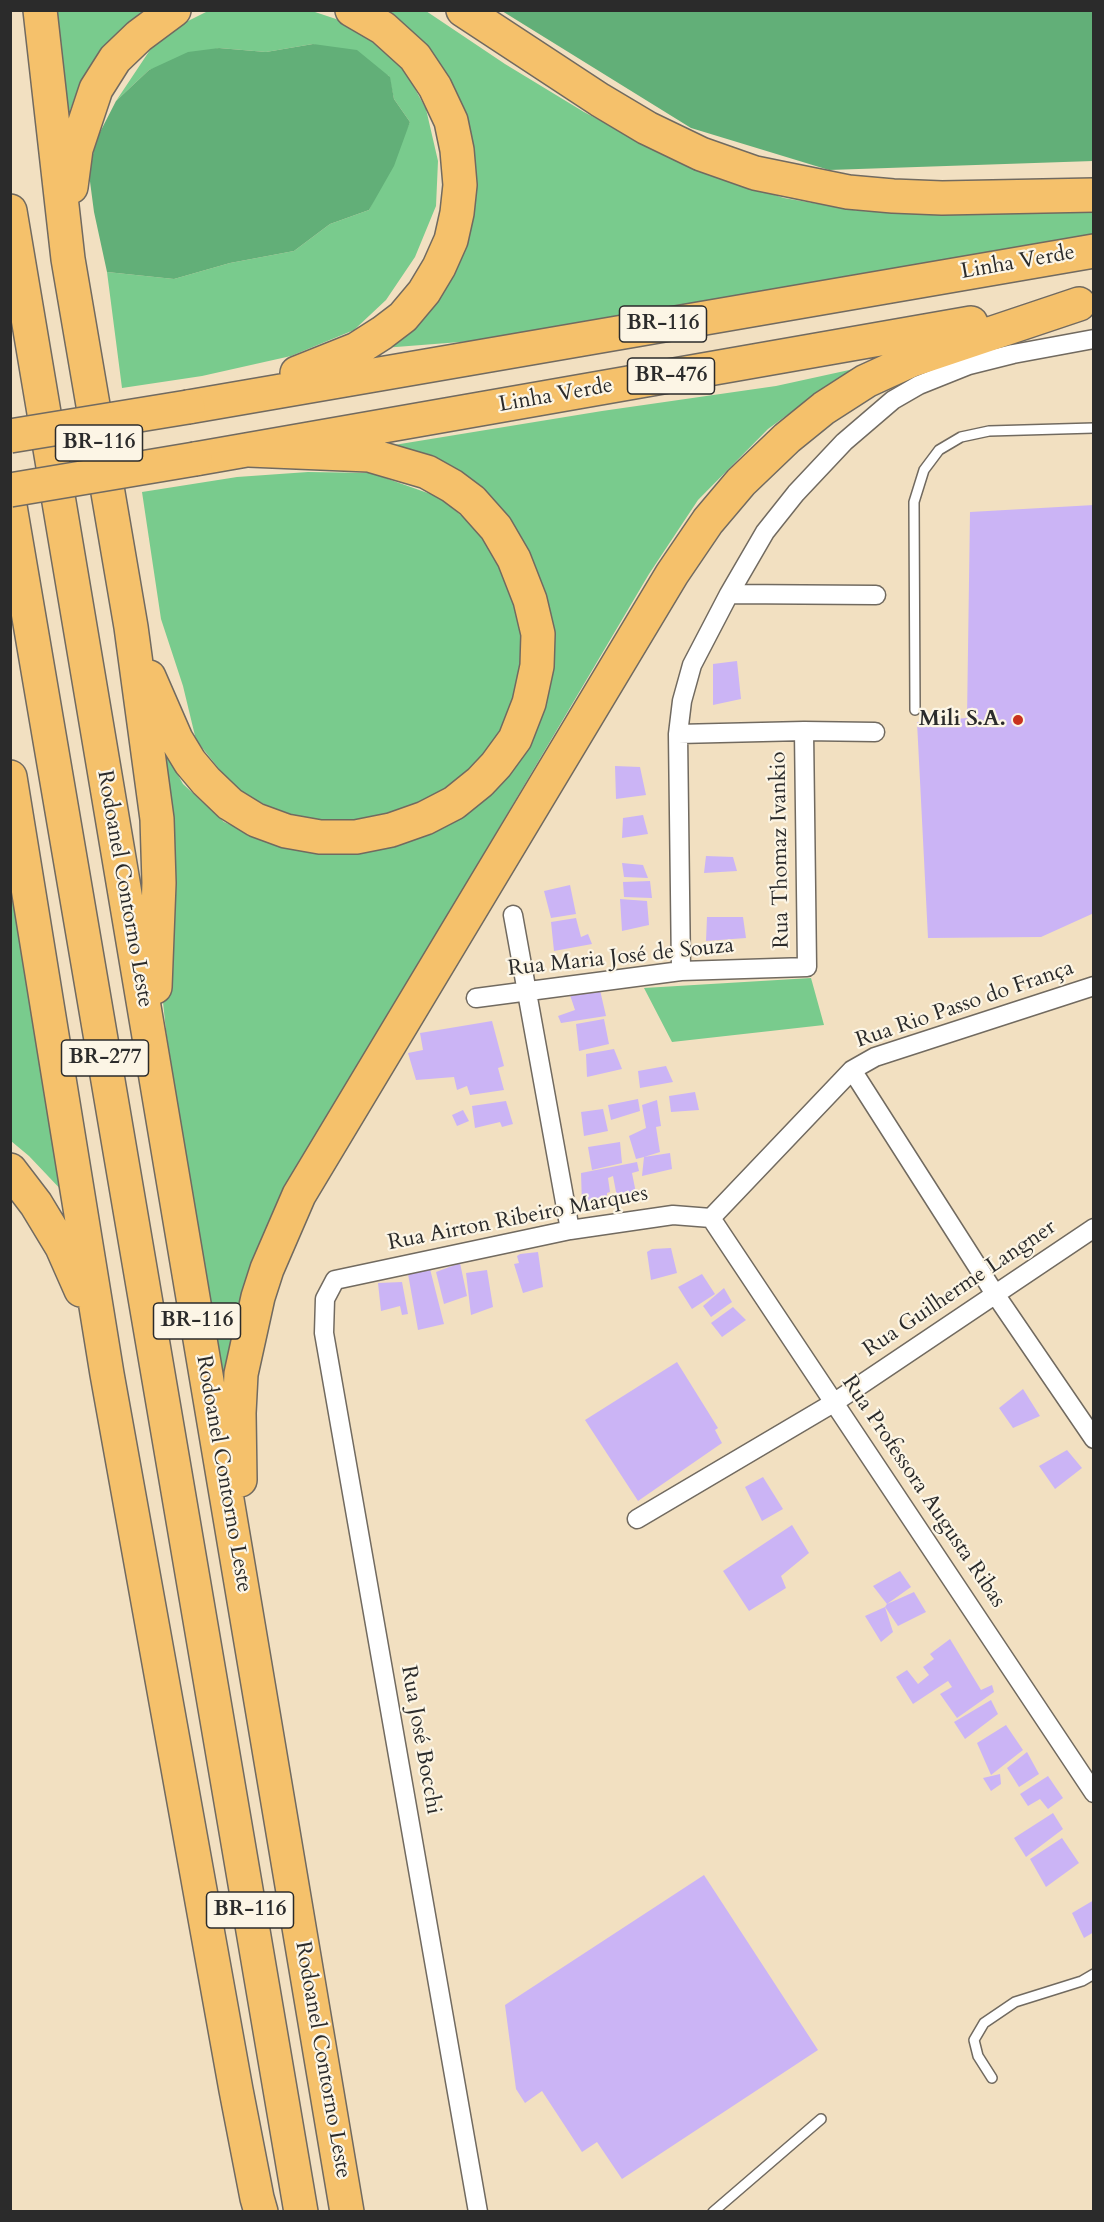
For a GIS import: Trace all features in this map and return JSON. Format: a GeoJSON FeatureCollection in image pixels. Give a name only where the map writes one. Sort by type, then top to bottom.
{"type":"FeatureCollection","features":[{"type":"Feature","properties":{"kind":"highway"},"geometry":{"type":"LineString","coordinates":[[40,10],[68,259]]}},
{"type":"Feature","properties":{"kind":"highway"},"geometry":{"type":"LineString","coordinates":[[68,259],[71,186],[76,149],[96,89],[115,59],[138,36],[174,10]]}},
{"type":"Feature","properties":{"kind":"highway"},"geometry":{"type":"LineString","coordinates":[[233,398],[357,349],[382,333],[403,317],[423,292],[439,267],[451,240],[460,184],[457,150],[451,121],[435,87],[415,57],[383,28],[352,10]]}},
{"type":"Feature","properties":{"kind":"highway"},"geometry":{"type":"LineString","coordinates":[[463,10],[600,100],[647,128],[701,154],[755,173],[848,192],[893,196],[942,198],[1094,195]]}},
{"type":"Feature","properties":{"kind":"highway","name":"Rodoanel Contorno Leste"},"geometry":{"type":"LineString","coordinates":[[10,211],[347,2211]]}},
{"type":"Feature","properties":{"kind":"highway","name":"Linha Verde"},"geometry":{"type":"LineString","coordinates":[[233,398],[1094,250]]}},
{"type":"Feature","properties":{"kind":"highway","name":"BR-116"},"geometry":{"type":"LineString","coordinates":[[68,259],[131,627],[157,819],[159,852],[154,1070]]}},
{"type":"Feature","properties":{"kind":"highway"},"geometry":{"type":"LineString","coordinates":[[240,1573],[239,1413],[241,1374],[258,1297],[267,1269],[299,1195],[672,574],[708,521],[741,482],[787,438],[824,408],[866,381],[912,360],[1086,303]]}},
{"type":"Feature","properties":{"kind":"highway","name":"Linha Verde"},"geometry":{"type":"LineString","coordinates":[[195,459],[1086,303]]}},
{"type":"Feature","properties":{"kind":"highway","name":"BR-116"},"geometry":{"type":"LineString","coordinates":[[10,436],[233,398]]}},
{"type":"Feature","properties":{"kind":"highway"},"geometry":{"type":"LineString","coordinates":[[131,627],[165,717],[190,762],[230,804],[256,820],[286,831],[320,837],[356,837],[391,830],[425,818],[454,803],[480,782],[515,739],[529,703],[535,675],[538,634],[530,600],[514,559],[496,528],[472,501],[427,472],[369,454],[249,450]]}},
{"type":"Feature","properties":{"kind":"highway","name":"BR-116"},"geometry":{"type":"LineString","coordinates":[[10,490],[195,459]]}},
{"type":"Feature","properties":{"kind":"highway","name":"Rodoanel Contorno Leste"},"geometry":{"type":"LineString","coordinates":[[10,506],[301,2211]]}},
{"type":"Feature","properties":{"kind":"highway"},"geometry":{"type":"LineString","coordinates":[[13,791],[112,1098]]}},
{"type":"Feature","properties":{"kind":"highway"},"geometry":{"type":"LineString","coordinates":[[13,791],[107,1374],[236,2090],[256,2198],[261,2211]]}},
{"type":"Feature","properties":{"kind":"highway"},"geometry":{"type":"LineString","coordinates":[[10,1170],[36,1204],[62,1247],[83,1295],[107,1374]]}},
{"type":"Feature","properties":{"kind":"street"},"geometry":{"type":"LineString","coordinates":[[681,971],[678,734],[682,701],[692,665],[765,532],[796,493],[844,442],[893,400],[919,385],[969,365],[1013,354],[1094,339]]}},
{"type":"Feature","properties":{"kind":"street"},"geometry":{"type":"LineString","coordinates":[[729,594],[876,596]]}},
{"type":"Feature","properties":{"kind":"street","name":"Rua Thomaz Ivankio"},"geometry":{"type":"LineString","coordinates":[[804,731],[807,967]]}},
{"type":"Feature","properties":{"kind":"street"},"geometry":{"type":"LineString","coordinates":[[678,734],[875,732]]}},
{"type":"Feature","properties":{"kind":"street"},"geometry":{"type":"LineString","coordinates":[[513,915],[570,1230]]}},
{"type":"Feature","properties":{"kind":"street","name":"Rua Maria José de Souza"},"geometry":{"type":"LineString","coordinates":[[476,998],[681,971],[807,967]]}},
{"type":"Feature","properties":{"kind":"street","name":"Rua Rio Passo do França"},"geometry":{"type":"LineString","coordinates":[[711,1218],[852,1070],[874,1057],[1094,986]]}},
{"type":"Feature","properties":{"kind":"street"},"geometry":{"type":"LineString","coordinates":[[852,1070],[995,1294],[1094,1439]]}},
{"type":"Feature","properties":{"kind":"street","name":"Rua Airton Ribeiro Marques"},"geometry":{"type":"LineString","coordinates":[[335,1280],[570,1230],[673,1215],[711,1218]]}},
{"type":"Feature","properties":{"kind":"street","name":"Rua Professora Augusta Ribas"},"geometry":{"type":"LineString","coordinates":[[711,1218],[1094,1793]]}},
{"type":"Feature","properties":{"kind":"street","name":"Rua Guilherme Langner"},"geometry":{"type":"LineString","coordinates":[[637,1519],[835,1402],[1094,1228]]}},
{"type":"Feature","properties":{"kind":"street","name":"Rua José Bocchi"},"geometry":{"type":"LineString","coordinates":[[335,1280],[325,1299],[324,1333],[478,2211]]}},
{"type":"Feature","properties":{"kind":"lane"},"geometry":{"type":"LineString","coordinates":[[915,710],[914,502],[924,470],[939,450],[961,437],[989,431],[1094,428]]}},
{"type":"Feature","properties":{"kind":"lane"},"geometry":{"type":"LineString","coordinates":[[992,2078],[978,2056],[974,2040],[984,2023],[1015,2002],[1082,1981],[1094,1974]]}},
{"type":"Feature","properties":{"kind":"lane"},"geometry":{"type":"LineString","coordinates":[[713,2211],[821,2119]]}},
{"type":"Feature","properties":{"kind":"green space"},"geometry":{"type":"Polygon","coordinates":[[[54,11],[151,11],[113,39],[79,86],[65,124],[54,11]]]}},
{"type":"Feature","properties":{"kind":"green space"},"geometry":{"type":"Polygon","coordinates":[[[208,11],[312,11],[354,25],[398,58],[426,109],[438,161],[436,206],[415,257],[386,300],[354,330],[291,356],[202,376],[122,388],[107,272],[174,279],[230,263],[294,251],[330,224],[369,210],[410,122],[394,99],[389,76],[313,44],[266,52],[219,48],[149,70],[116,101],[160,35],[208,11]]]}},
{"type":"Feature","properties":{"kind":"green space"},"geometry":{"type":"Polygon","coordinates":[[[372,11],[426,11],[505,64],[584,112],[672,158],[724,179],[784,198],[860,211],[956,213],[1093,209],[1093,236],[486,340],[383,348],[412,325],[466,167],[372,11]]]}},
{"type":"Feature","properties":{"kind":"green space"},"geometry":{"type":"Polygon","coordinates":[[[502,11],[1093,11],[1093,161],[829,170],[691,128],[502,11]]]}},
{"type":"Feature","properties":{"kind":"green space"},"geometry":{"type":"Polygon","coordinates":[[[313,44],[357,50],[390,77],[394,99],[410,122],[394,166],[369,210],[330,224],[294,251],[230,263],[174,279],[107,272],[94,212],[89,174],[96,140],[116,101],[149,70],[188,52],[219,48],[266,52],[313,44]]]}},
{"type":"Feature","properties":{"kind":"green space"},"geometry":{"type":"Polygon","coordinates":[[[872,365],[816,394],[768,429],[698,500],[649,574],[360,1063],[255,1260],[224,1371],[216,1355],[166,1031],[163,1002],[171,870],[153,730],[183,784],[224,822],[275,845],[325,854],[373,850],[414,840],[455,818],[513,763],[534,582],[394,445],[602,411],[776,386],[872,365]]]}},
{"type":"Feature","properties":{"kind":"green space"},"geometry":{"type":"Polygon","coordinates":[[[308,472],[371,473],[439,497],[495,544],[525,617],[522,680],[507,724],[483,765],[446,797],[351,827],[289,817],[235,789],[196,740],[183,686],[161,619],[142,492],[237,477],[308,472]]]}},
{"type":"Feature","properties":{"kind":"green space"},"geometry":{"type":"Polygon","coordinates":[[[10,852],[66,1195],[29,1156],[11,1141],[10,852]]]}},
{"type":"Feature","properties":{"kind":"green space"},"geometry":{"type":"Polygon","coordinates":[[[811,978],[824,1025],[672,1042],[644,988],[811,978]]]}},
{"type":"Feature","properties":{"kind":"building","name":"Mili S.A."},"geometry":{"type":"Polygon","coordinates":[[[1094,505],[1094,913],[1041,937],[928,938],[917,722],[967,718],[970,512],[1094,505]]]}},
{"type":"Feature","properties":{"kind":"building"},"geometry":{"type":"Polygon","coordinates":[[[737,661],[741,699],[713,705],[713,664],[737,661]]]}},
{"type":"Feature","properties":{"kind":"building"},"geometry":{"type":"Polygon","coordinates":[[[615,766],[640,767],[646,795],[616,799],[615,766]]]}},
{"type":"Feature","properties":{"kind":"building"},"geometry":{"type":"Polygon","coordinates":[[[643,815],[648,834],[622,838],[623,818],[643,815]]]}},
{"type":"Feature","properties":{"kind":"building"},"geometry":{"type":"Polygon","coordinates":[[[706,856],[733,857],[737,871],[704,873],[706,856]]]}},
{"type":"Feature","properties":{"kind":"building"},"geometry":{"type":"Polygon","coordinates":[[[622,863],[643,865],[648,878],[624,877],[622,863]]]}},
{"type":"Feature","properties":{"kind":"building"},"geometry":{"type":"Polygon","coordinates":[[[650,881],[652,898],[624,897],[623,882],[650,881]]]}},
{"type":"Feature","properties":{"kind":"building"},"geometry":{"type":"Polygon","coordinates":[[[570,885],[576,914],[551,918],[544,891],[570,885]]]}},
{"type":"Feature","properties":{"kind":"building"},"geometry":{"type":"Polygon","coordinates":[[[620,899],[647,901],[649,925],[622,931],[620,899]]]}},
{"type":"Feature","properties":{"kind":"building"},"geometry":{"type":"Polygon","coordinates":[[[707,917],[743,917],[746,938],[706,941],[707,917]]]}},
{"type":"Feature","properties":{"kind":"building"},"geometry":{"type":"Polygon","coordinates":[[[576,918],[581,937],[588,934],[592,944],[554,951],[551,922],[576,918]]]}},
{"type":"Feature","properties":{"kind":"building"},"geometry":{"type":"Polygon","coordinates":[[[600,990],[606,1016],[561,1023],[558,1016],[575,1010],[570,995],[600,990]]]}},
{"type":"Feature","properties":{"kind":"building"},"geometry":{"type":"Polygon","coordinates":[[[604,1019],[609,1044],[579,1051],[576,1024],[604,1019]]]}},
{"type":"Feature","properties":{"kind":"building"},"geometry":{"type":"Polygon","coordinates":[[[492,1021],[504,1066],[498,1068],[504,1090],[470,1095],[467,1086],[457,1090],[454,1077],[416,1080],[408,1053],[423,1050],[420,1033],[492,1021]]]}},
{"type":"Feature","properties":{"kind":"building"},"geometry":{"type":"Polygon","coordinates":[[[614,1049],[622,1069],[587,1077],[586,1054],[614,1049]]]}},
{"type":"Feature","properties":{"kind":"building"},"geometry":{"type":"Polygon","coordinates":[[[666,1066],[673,1082],[640,1088],[638,1071],[666,1066]]]}},
{"type":"Feature","properties":{"kind":"building"},"geometry":{"type":"Polygon","coordinates":[[[695,1092],[699,1110],[671,1112],[669,1096],[695,1092]]]}},
{"type":"Feature","properties":{"kind":"building"},"geometry":{"type":"Polygon","coordinates":[[[638,1099],[640,1111],[611,1120],[608,1105],[638,1099]]]}},
{"type":"Feature","properties":{"kind":"building"},"geometry":{"type":"Polygon","coordinates":[[[657,1100],[661,1126],[656,1127],[660,1152],[636,1159],[629,1136],[646,1128],[642,1105],[657,1100]]]}},
{"type":"Feature","properties":{"kind":"building"},"geometry":{"type":"Polygon","coordinates":[[[506,1101],[513,1124],[502,1127],[500,1122],[475,1128],[472,1106],[506,1101]]]}},
{"type":"Feature","properties":{"kind":"building"},"geometry":{"type":"Polygon","coordinates":[[[603,1109],[608,1131],[584,1136],[581,1112],[603,1109]]]}},
{"type":"Feature","properties":{"kind":"building"},"geometry":{"type":"Polygon","coordinates":[[[463,1110],[469,1121],[457,1126],[452,1115],[463,1110]]]}},
{"type":"Feature","properties":{"kind":"building"},"geometry":{"type":"Polygon","coordinates":[[[620,1142],[622,1163],[592,1170],[588,1147],[620,1142]]]}},
{"type":"Feature","properties":{"kind":"building"},"geometry":{"type":"Polygon","coordinates":[[[670,1153],[672,1169],[642,1176],[644,1157],[670,1153]]]}},
{"type":"Feature","properties":{"kind":"building"},"geometry":{"type":"Polygon","coordinates":[[[637,1162],[639,1171],[632,1173],[636,1193],[617,1197],[613,1176],[608,1178],[610,1192],[607,1193],[607,1197],[582,1204],[581,1173],[637,1162]]]}},
{"type":"Feature","properties":{"kind":"building"},"geometry":{"type":"Polygon","coordinates":[[[671,1248],[677,1273],[651,1280],[647,1252],[652,1249],[671,1248]]]}},
{"type":"Feature","properties":{"kind":"building"},"geometry":{"type":"Polygon","coordinates":[[[538,1252],[543,1287],[523,1293],[514,1264],[519,1263],[517,1256],[520,1254],[538,1252]]]}},
{"type":"Feature","properties":{"kind":"building"},"geometry":{"type":"Polygon","coordinates":[[[460,1263],[467,1296],[444,1304],[436,1272],[460,1263]]]}},
{"type":"Feature","properties":{"kind":"building"},"geometry":{"type":"Polygon","coordinates":[[[430,1269],[444,1324],[418,1330],[408,1274],[430,1269]]]}},
{"type":"Feature","properties":{"kind":"building"},"geometry":{"type":"Polygon","coordinates":[[[487,1270],[493,1307],[471,1315],[466,1273],[487,1270]]]}},
{"type":"Feature","properties":{"kind":"building"},"geometry":{"type":"Polygon","coordinates":[[[702,1274],[715,1294],[692,1309],[678,1287],[702,1274]]]}},
{"type":"Feature","properties":{"kind":"building"},"geometry":{"type":"Polygon","coordinates":[[[402,1282],[408,1314],[402,1315],[400,1306],[381,1311],[378,1283],[402,1282]]]}},
{"type":"Feature","properties":{"kind":"building"},"geometry":{"type":"Polygon","coordinates":[[[724,1288],[732,1302],[711,1317],[703,1306],[724,1288]]]}},
{"type":"Feature","properties":{"kind":"building"},"geometry":{"type":"Polygon","coordinates":[[[733,1307],[746,1320],[722,1337],[711,1323],[733,1307]]]}},
{"type":"Feature","properties":{"kind":"building"},"geometry":{"type":"Polygon","coordinates":[[[677,1362],[718,1428],[715,1430],[722,1443],[638,1501],[585,1420],[677,1362]]]}},
{"type":"Feature","properties":{"kind":"building"},"geometry":{"type":"Polygon","coordinates":[[[1023,1389],[1040,1416],[1013,1428],[999,1408],[1023,1389]]]}},
{"type":"Feature","properties":{"kind":"building"},"geometry":{"type":"Polygon","coordinates":[[[1067,1450],[1082,1468],[1055,1489],[1039,1466],[1067,1450]]]}},
{"type":"Feature","properties":{"kind":"building"},"geometry":{"type":"Polygon","coordinates":[[[763,1477],[783,1509],[762,1521],[745,1487],[763,1477]]]}},
{"type":"Feature","properties":{"kind":"building"},"geometry":{"type":"Polygon","coordinates":[[[792,1525],[809,1553],[781,1576],[786,1588],[749,1611],[723,1571],[792,1525]]]}},
{"type":"Feature","properties":{"kind":"building"},"geometry":{"type":"Polygon","coordinates":[[[900,1571],[911,1587],[887,1604],[873,1586],[900,1571]]]}},
{"type":"Feature","properties":{"kind":"building"},"geometry":{"type":"Polygon","coordinates":[[[914,1592],[926,1612],[898,1626],[885,1607],[914,1592]]]}},
{"type":"Feature","properties":{"kind":"building"},"geometry":{"type":"Polygon","coordinates":[[[885,1607],[893,1632],[881,1642],[865,1616],[885,1607]]]}},
{"type":"Feature","properties":{"kind":"building"},"geometry":{"type":"Polygon","coordinates":[[[950,1639],[981,1690],[992,1685],[994,1692],[957,1718],[940,1694],[952,1687],[948,1681],[913,1704],[896,1677],[907,1670],[918,1684],[929,1675],[923,1667],[934,1659],[930,1654],[950,1639]]]}},
{"type":"Feature","properties":{"kind":"building"},"geometry":{"type":"Polygon","coordinates":[[[991,1700],[998,1714],[965,1739],[954,1722],[991,1700]]]}},
{"type":"Feature","properties":{"kind":"building"},"geometry":{"type":"Polygon","coordinates":[[[1006,1725],[1023,1750],[991,1775],[977,1743],[1006,1725]]]}},
{"type":"Feature","properties":{"kind":"building"},"geometry":{"type":"Polygon","coordinates":[[[1027,1752],[1039,1774],[1019,1787],[1007,1768],[1027,1752]]]}},
{"type":"Feature","properties":{"kind":"building"},"geometry":{"type":"Polygon","coordinates":[[[1000,1774],[1001,1784],[991,1791],[983,1778],[1000,1774]]]}},
{"type":"Feature","properties":{"kind":"building"},"geometry":{"type":"Polygon","coordinates":[[[1048,1776],[1063,1798],[1048,1809],[1040,1799],[1028,1806],[1020,1794],[1048,1776]]]}},
{"type":"Feature","properties":{"kind":"building"},"geometry":{"type":"Polygon","coordinates":[[[1053,1813],[1063,1829],[1026,1857],[1014,1838],[1053,1813]]]}},
{"type":"Feature","properties":{"kind":"building"},"geometry":{"type":"Polygon","coordinates":[[[1062,1838],[1079,1863],[1046,1887],[1030,1859],[1062,1838]]]}},
{"type":"Feature","properties":{"kind":"building"},"geometry":{"type":"Polygon","coordinates":[[[704,1875],[818,2050],[622,2179],[597,2142],[582,2152],[542,2091],[525,2103],[516,2089],[505,2005],[704,1875]]]}},
{"type":"Feature","properties":{"kind":"building"},"geometry":{"type":"Polygon","coordinates":[[[1094,1900],[1094,1932],[1084,1938],[1072,1913],[1094,1900]]]}},
{"type":"Feature","properties":{"kind":"place","name":"Mili S.A."},"geometry":{"type":"Point","coordinates":[1018,720]}}]}
